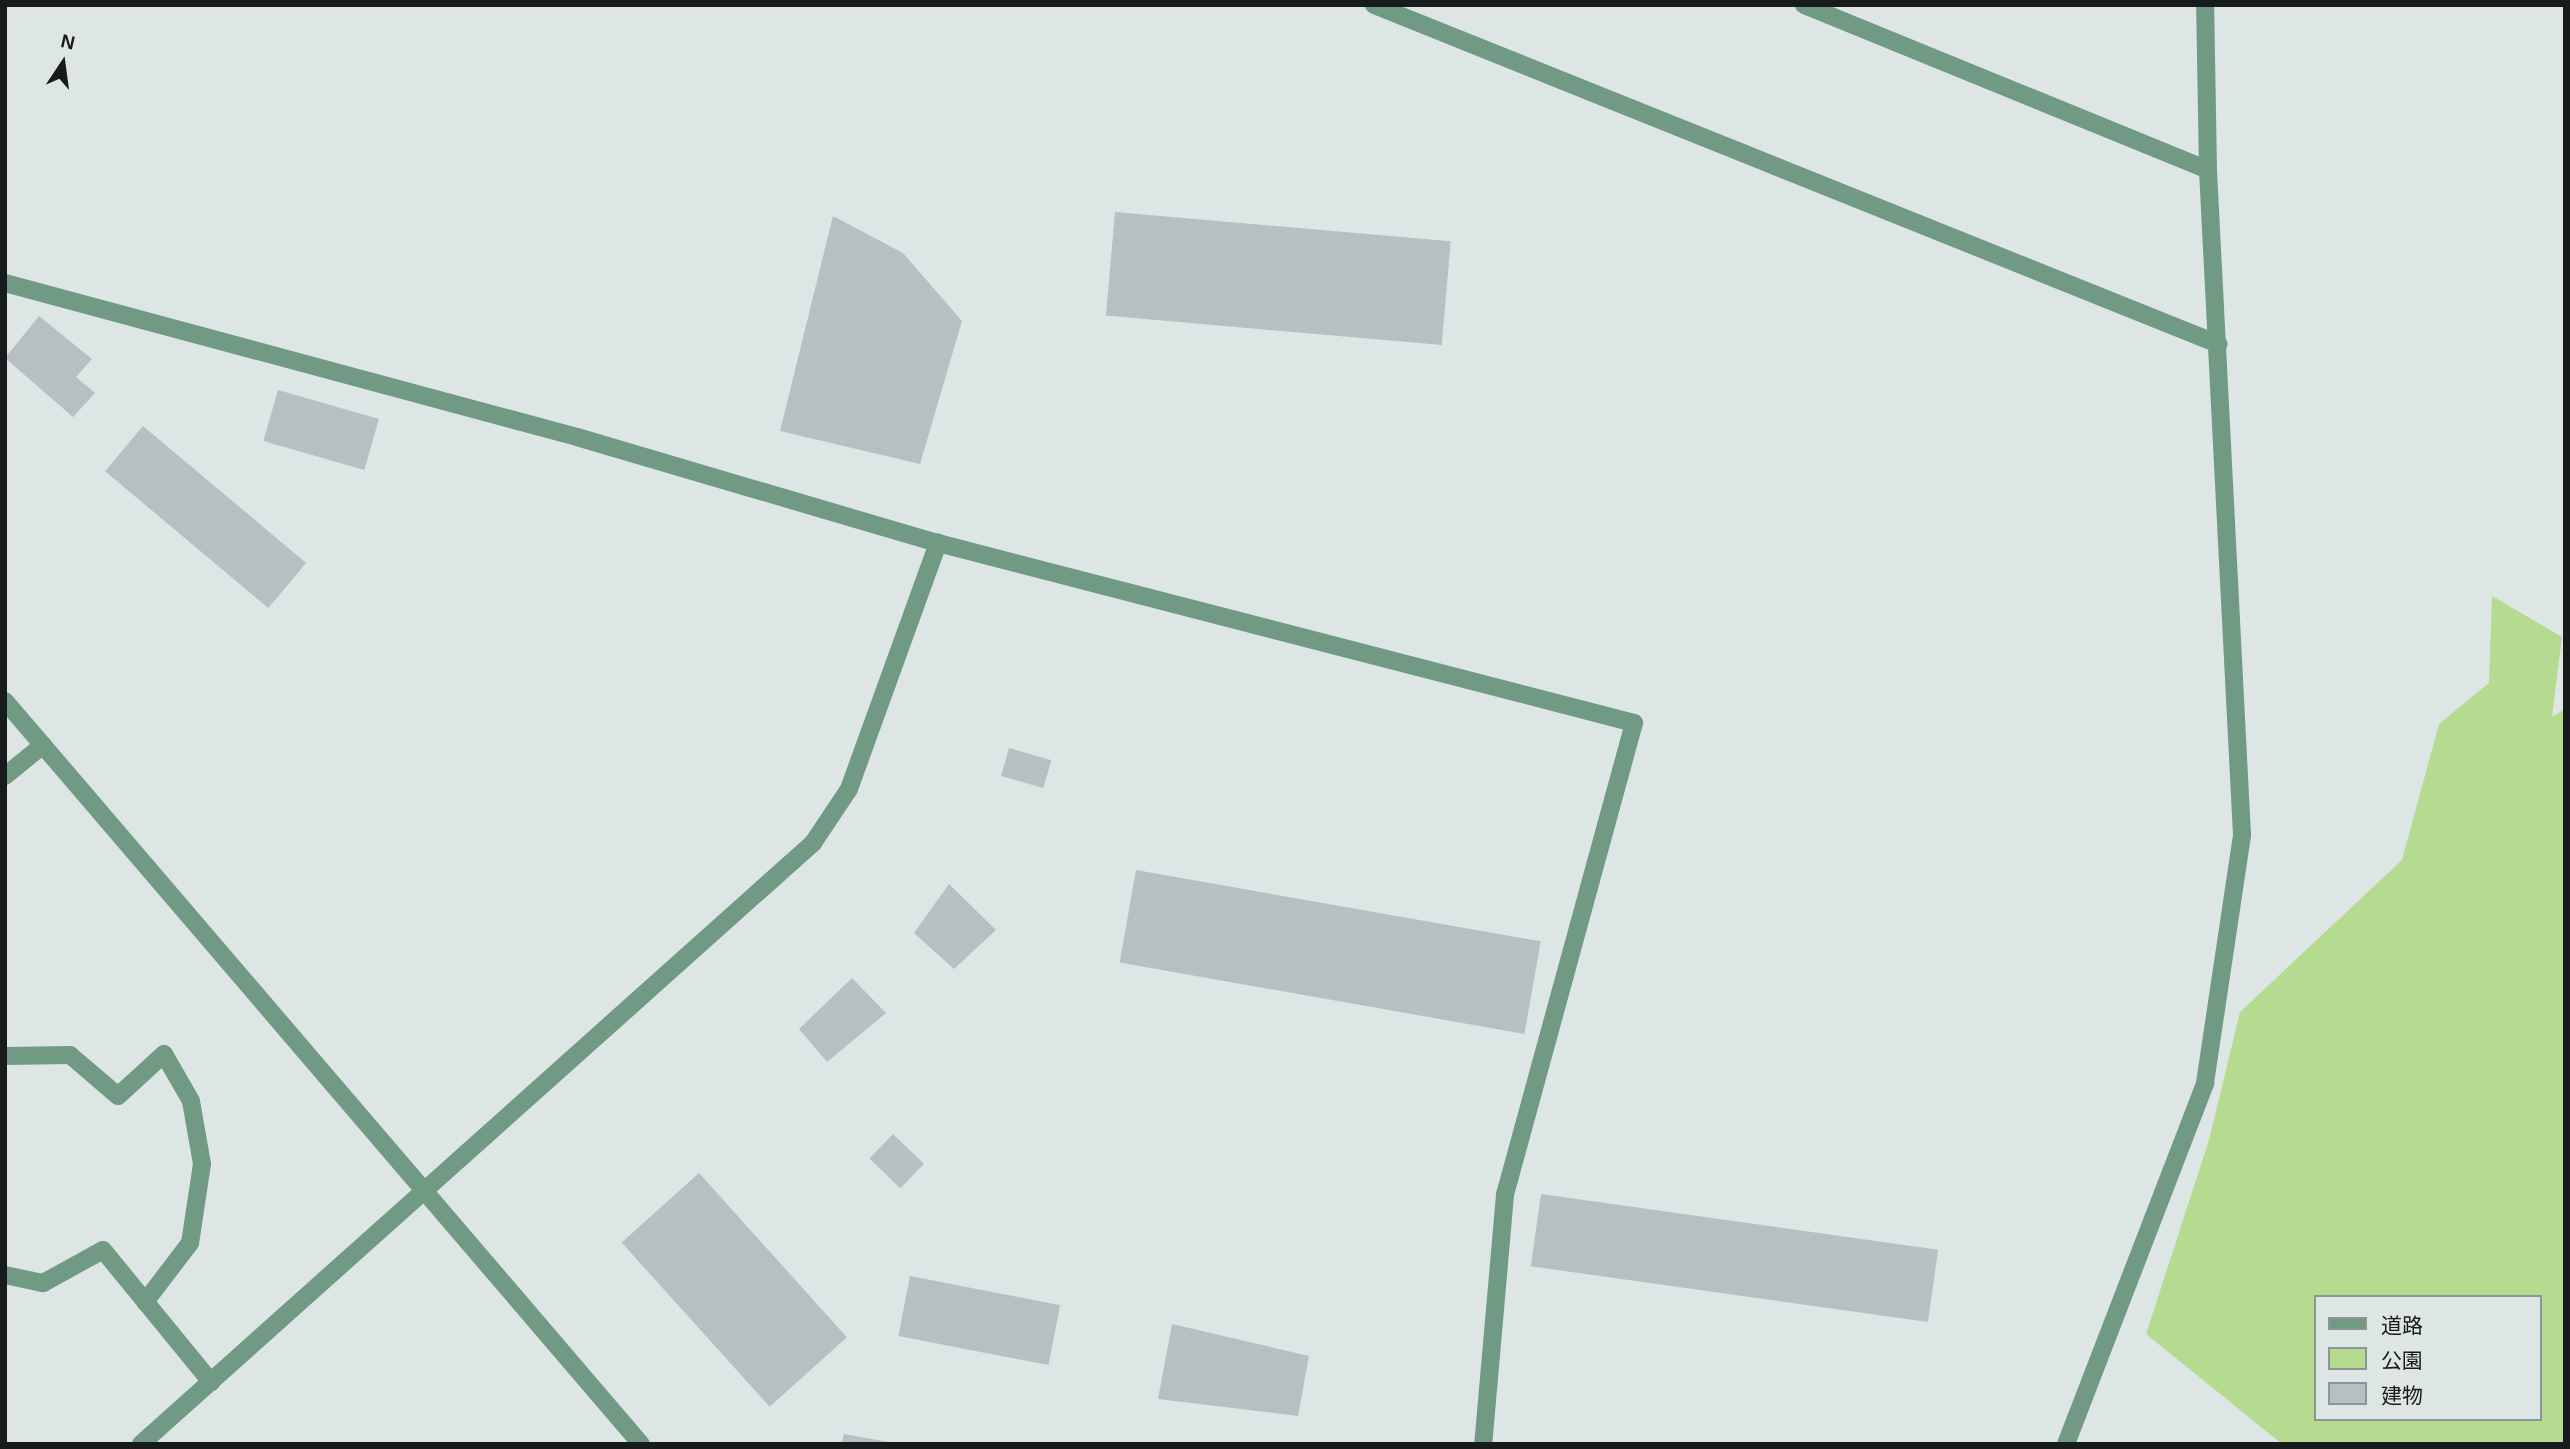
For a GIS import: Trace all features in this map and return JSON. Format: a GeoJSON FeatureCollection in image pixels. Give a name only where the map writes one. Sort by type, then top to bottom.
{"type":"FeatureCollection","features":[{"type":"Feature","properties":{"kind":"street"},"geometry":{"type":"LineString","coordinates":[[1374,5],[2217,344]]}},
{"type":"Feature","properties":{"kind":"street"},"geometry":{"type":"LineString","coordinates":[[1804,5],[2208,170]]}},
{"type":"Feature","properties":{"kind":"street"},"geometry":{"type":"LineString","coordinates":[[2066,1444],[2205,1083],[2217,1019],[2242,835],[2208,170],[2205,5]]}},
{"type":"Feature","properties":{"kind":"street"},"geometry":{"type":"LineString","coordinates":[[5,283],[578,437],[938,543],[1634,723],[1505,1195],[1483,1444]]}},
{"type":"Feature","properties":{"kind":"street"},"geometry":{"type":"LineString","coordinates":[[141,1444],[813,843],[849,789],[938,543]]}},
{"type":"Feature","properties":{"kind":"street"},"geometry":{"type":"LineString","coordinates":[[5,701],[422,1194],[641,1444]]}},
{"type":"Feature","properties":{"kind":"street"},"geometry":{"type":"LineString","coordinates":[[5,776],[43,745]]}},
{"type":"Feature","properties":{"kind":"street"},"geometry":{"type":"LineString","coordinates":[[5,1056],[70,1055],[118,1096],[164,1054],[191,1101],[202,1164],[190,1243],[145,1302]]}},
{"type":"Feature","properties":{"kind":"street"},"geometry":{"type":"LineString","coordinates":[[5,1275],[43,1283],[103,1250],[211,1382]]}},
{"type":"Feature","properties":{"kind":"green space"},"geometry":{"type":"Polygon","coordinates":[[[2492,596],[2562,637],[2552,717],[2565,709],[2565,1444],[2282,1444],[2146,1334],[2209,1140],[2240,1012],[2402,860],[2439,724],[2489,683],[2492,596]]]}},
{"type":"Feature","properties":{"kind":"building"},"geometry":{"type":"Polygon","coordinates":[[[1115,212],[1451,241],[1442,345],[1106,316],[1115,212]]]}},
{"type":"Feature","properties":{"kind":"building"},"geometry":{"type":"Polygon","coordinates":[[[833,216],[903,253],[962,321],[920,464],[780,431],[833,216]]]}},
{"type":"Feature","properties":{"kind":"building"},"geometry":{"type":"Polygon","coordinates":[[[39,316],[92,359],[76,377],[95,393],[73,417],[5,358],[39,316]]]}},
{"type":"Feature","properties":{"kind":"building"},"geometry":{"type":"Polygon","coordinates":[[[278,390],[379,419],[364,470],[263,441],[278,390]]]}},
{"type":"Feature","properties":{"kind":"building"},"geometry":{"type":"Polygon","coordinates":[[[143,426],[306,563],[268,608],[105,471],[143,426]]]}},
{"type":"Feature","properties":{"kind":"building"},"geometry":{"type":"Polygon","coordinates":[[[1009,748],[1051,760],[1043,788],[1001,776],[1009,748]]]}},
{"type":"Feature","properties":{"kind":"building"},"geometry":{"type":"Polygon","coordinates":[[[1136,870],[1541,941],[1524,1034],[1120,963],[1136,870]]]}},
{"type":"Feature","properties":{"kind":"building"},"geometry":{"type":"Polygon","coordinates":[[[949,884],[996,930],[954,969],[914,933],[949,884]]]}},
{"type":"Feature","properties":{"kind":"building"},"geometry":{"type":"Polygon","coordinates":[[[852,978],[886,1013],[827,1062],[799,1029],[852,978]]]}},
{"type":"Feature","properties":{"kind":"building"},"geometry":{"type":"Polygon","coordinates":[[[893,1134],[924,1164],[900,1188],[869,1158],[893,1134]]]}},
{"type":"Feature","properties":{"kind":"building"},"geometry":{"type":"Polygon","coordinates":[[[699,1173],[847,1337],[770,1407],[622,1243],[699,1173]]]}},
{"type":"Feature","properties":{"kind":"building"},"geometry":{"type":"Polygon","coordinates":[[[1541,1194],[1938,1250],[1928,1322],[1531,1266],[1541,1194]]]}},
{"type":"Feature","properties":{"kind":"building"},"geometry":{"type":"Polygon","coordinates":[[[910,1276],[1060,1305],[1049,1365],[898,1336],[910,1276]]]}},
{"type":"Feature","properties":{"kind":"building"},"geometry":{"type":"Polygon","coordinates":[[[1172,1324],[1309,1356],[1298,1416],[1158,1399],[1172,1324]]]}},
{"type":"Feature","properties":{"kind":"building"},"geometry":{"type":"Polygon","coordinates":[[[844,1434],[888,1442],[888,1444],[841,1444],[844,1434]]]}}]}
